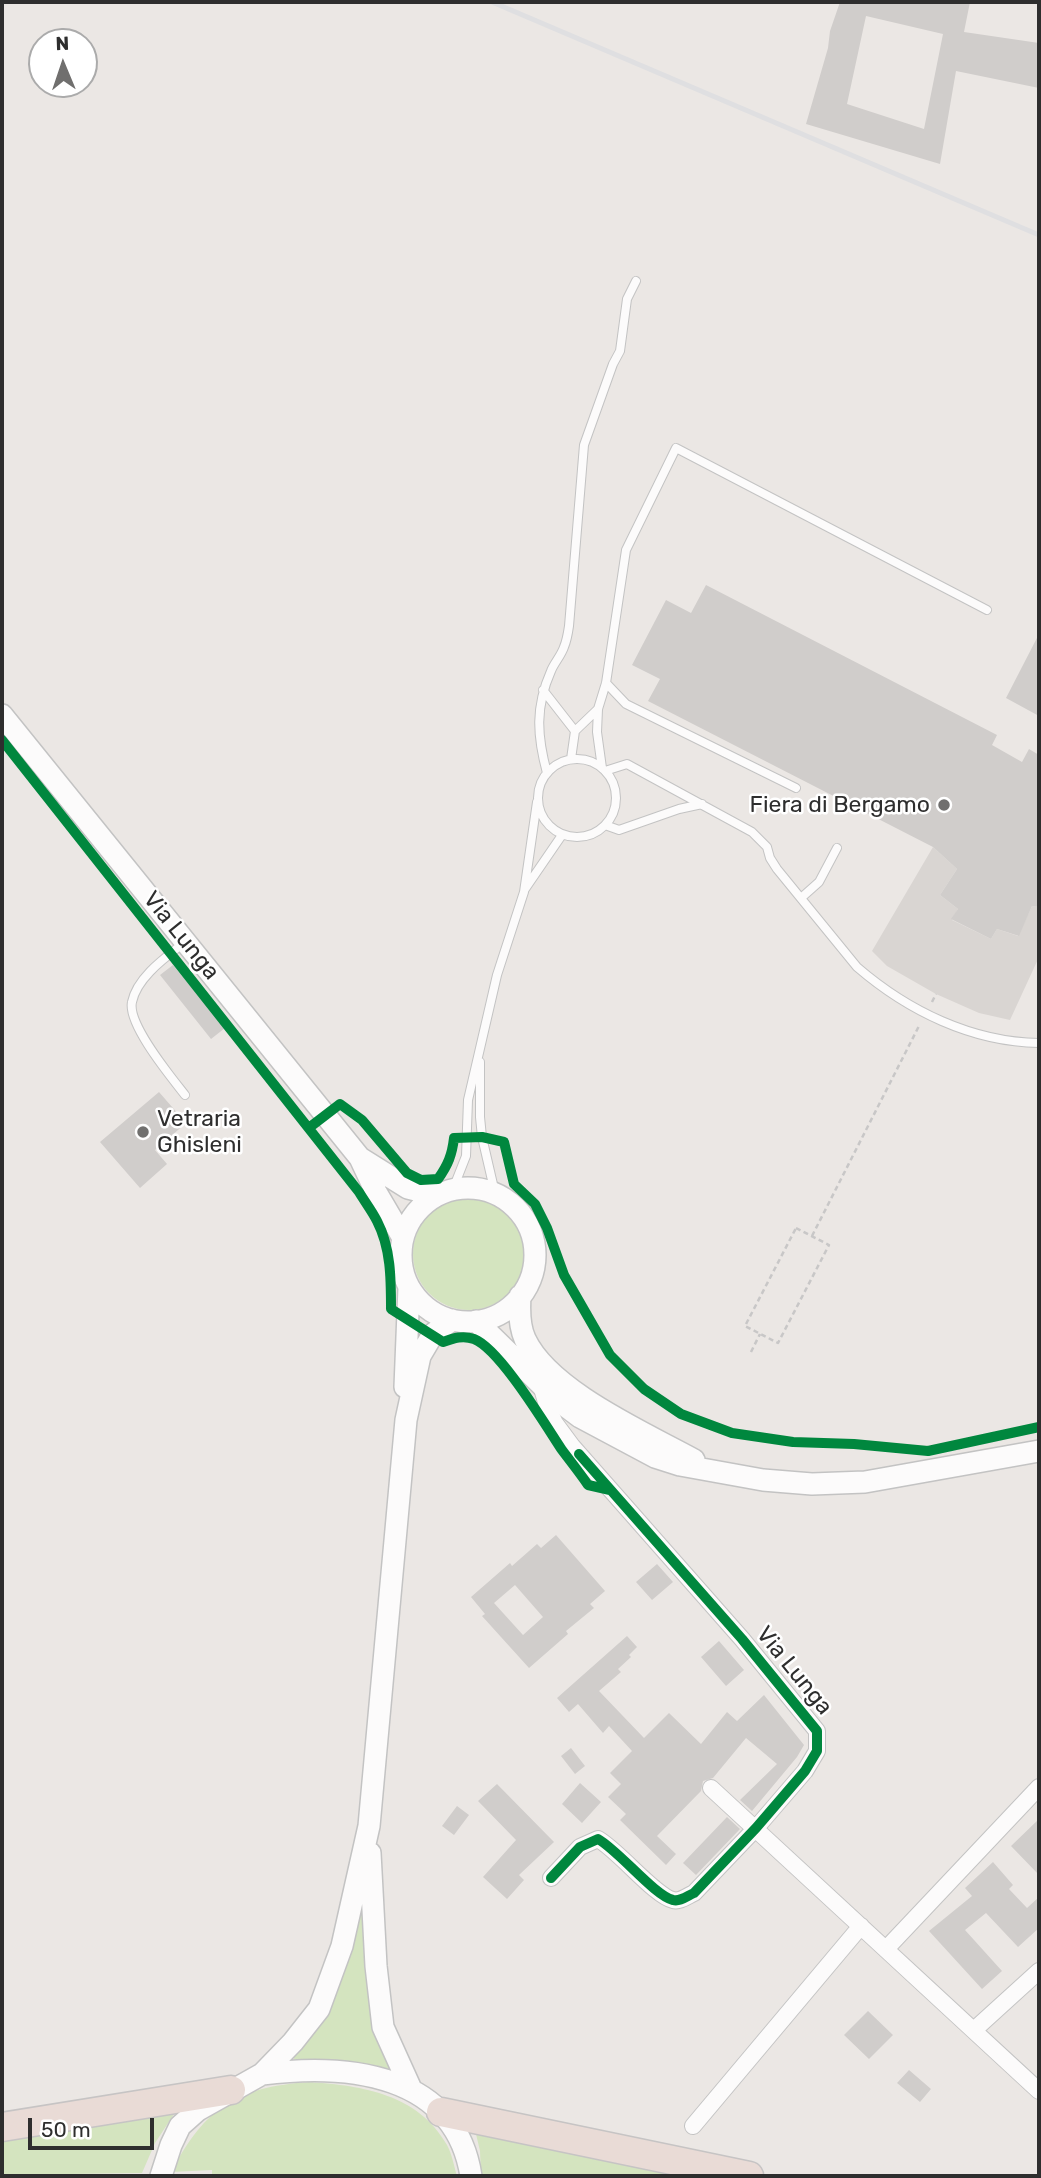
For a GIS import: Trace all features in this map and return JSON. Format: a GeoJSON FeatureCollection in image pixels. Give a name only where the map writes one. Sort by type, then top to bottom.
{"type":"FeatureCollection","features":[{"type":"Feature","properties":{"kind":"highway"},"geometry":{"type":"LineString","coordinates":[[2,2127],[231,2090]]}},
{"type":"Feature","properties":{"kind":"highway"},"geometry":{"type":"LineString","coordinates":[[441,2112],[749,2176]]}},
{"type":"Feature","properties":{"kind":"main road","name":"Via Lunga"},"geometry":{"type":"LineString","coordinates":[[2,715],[360,1158],[403,1238],[402,1268],[409,1287],[404,1372],[406,1420]]}},
{"type":"Feature","properties":{"kind":"main road","name":"Via Lunga"},"geometry":{"type":"LineString","coordinates":[[360,1158],[408,1188],[445,1192],[471,1188],[495,1193],[516,1208],[533,1238],[535,1261],[533,1271],[520,1296],[519,1312],[525,1339],[536,1355],[558,1379],[595,1405],[712,1469]]}},
{"type":"Feature","properties":{"kind":"main road"},"geometry":{"type":"LineString","coordinates":[[403,1238],[415,1213],[445,1192]]}},
{"type":"Feature","properties":{"kind":"main road"},"geometry":{"type":"LineString","coordinates":[[409,1287],[432,1312],[452,1320],[476,1321],[504,1311],[520,1296]]}},
{"type":"Feature","properties":{"kind":"main road"},"geometry":{"type":"LineString","coordinates":[[160,2176],[180,2126],[198,2110],[262,2074],[293,2042],[319,2009],[342,1946],[369,1826],[406,1420],[421,1356],[433,1334],[452,1320]]}},
{"type":"Feature","properties":{"kind":"main road","name":"Via Lunga"},"geometry":{"type":"LineString","coordinates":[[476,1321],[541,1385],[573,1412],[655,1457],[681,1465],[789,1483],[836,1484],[865,1482],[1039,1451]]}},
{"type":"Feature","properties":{"kind":"main road","name":"Via Lunga"},"geometry":{"type":"LineString","coordinates":[[1003,1456],[1039,1445]]}},
{"type":"Feature","properties":{"kind":"main road"},"geometry":{"type":"LineString","coordinates":[[369,1826],[376,1966],[383,2027],[411,2089]]}},
{"type":"Feature","properties":{"kind":"main road"},"geometry":{"type":"LineString","coordinates":[[262,2074],[298,2069],[334,2070],[377,2076],[411,2089],[441,2112],[456,2133],[468,2157],[471,2176]]}},
{"type":"Feature","properties":{"kind":"street","name":"Via Lunga"},"geometry":{"type":"LineString","coordinates":[[541,1385],[548,1409],[566,1437],[742,1639],[817,1731],[817,1751],[805,1771],[756,1828],[694,1893],[674,1901],[660,1894],[598,1839],[580,1846],[551,1878]]}},
{"type":"Feature","properties":{"kind":"street"},"geometry":{"type":"LineString","coordinates":[[566,1437],[569,1418],[573,1412]]}},
{"type":"Feature","properties":{"kind":"street"},"geometry":{"type":"LineString","coordinates":[[886,1949],[1039,1787]]}},
{"type":"Feature","properties":{"kind":"street"},"geometry":{"type":"LineString","coordinates":[[711,1788],[1039,2091]]}},
{"type":"Feature","properties":{"kind":"street"},"geometry":{"type":"LineString","coordinates":[[693,2126],[861,1926]]}},
{"type":"Feature","properties":{"kind":"street"},"geometry":{"type":"LineString","coordinates":[[974,2030],[1039,1971]]}},
{"type":"Feature","properties":{"kind":"lane"},"geometry":{"type":"LineString","coordinates":[[547,773],[539,743],[538,723],[543,690],[552,667],[564,648],[569,626],[584,445],[612,364],[620,351],[627,299],[636,281]]}},
{"type":"Feature","properties":{"kind":"lane"},"geometry":{"type":"LineString","coordinates":[[537,802],[545,822],[562,835],[575,837],[589,836],[606,825],[616,804],[612,781],[604,770],[597,732],[598,709],[606,683],[626,550],[676,448],[987,610]]}},
{"type":"Feature","properties":{"kind":"lane"},"geometry":{"type":"LineString","coordinates":[[606,683],[626,704],[796,788]]}},
{"type":"Feature","properties":{"kind":"lane"},"geometry":{"type":"LineString","coordinates":[[543,690],[575,732]]}},
{"type":"Feature","properties":{"kind":"lane"},"geometry":{"type":"LineString","coordinates":[[571,759],[575,732],[598,709]]}},
{"type":"Feature","properties":{"kind":"lane"},"geometry":{"type":"LineString","coordinates":[[445,1192],[466,1156],[468,1100],[497,975],[524,892],[538,792],[547,773],[554,766],[571,759],[582,759],[604,770],[627,764],[752,832],[767,847],[777,869],[857,967],[925,1015],[985,1037],[1039,1043]]}},
{"type":"Feature","properties":{"kind":"lane"},"geometry":{"type":"LineString","coordinates":[[606,825],[619,830],[679,808],[703,804]]}},
{"type":"Feature","properties":{"kind":"lane"},"geometry":{"type":"LineString","coordinates":[[524,892],[562,835]]}},
{"type":"Feature","properties":{"kind":"lane"},"geometry":{"type":"LineString","coordinates":[[801,898],[819,881],[837,848]]}},
{"type":"Feature","properties":{"kind":"lane"},"geometry":{"type":"LineString","coordinates":[[185,942],[142,980],[131,1004],[137,1028],[185,1096]]}},
{"type":"Feature","properties":{"kind":"lane"},"geometry":{"type":"LineString","coordinates":[[481,1045],[482,1138],[495,1193]]}},
{"type":"Feature","properties":{"kind":"path"},"geometry":{"type":"LineString","coordinates":[[812,1236],[936,994]]}},
{"type":"Feature","properties":{"kind":"path"},"geometry":{"type":"LineString","coordinates":[[796,1228],[812,1236],[829,1245],[778,1343],[745,1326],[796,1228]]}},
{"type":"Feature","properties":{"kind":"path"},"geometry":{"type":"LineString","coordinates":[[751,1352],[760,1334]]}},
{"type":"Feature","properties":{"kind":"green space"},"geometry":{"type":"Polygon","coordinates":[[[469,1198],[490,1203],[508,1215],[520,1233],[525,1254],[520,1275],[508,1293],[490,1305],[469,1310],[448,1305],[430,1293],[418,1275],[413,1254],[418,1233],[430,1215],[448,1203],[469,1198]]]}},
{"type":"Feature","properties":{"kind":"green space"},"geometry":{"type":"Polygon","coordinates":[[[364,1908],[381,2047],[390,2070],[385,2073],[366,2064],[294,2059],[294,2051],[355,1918],[364,1908]]]}},
{"type":"Feature","properties":{"kind":"green space"},"geometry":{"type":"Polygon","coordinates":[[[310,2082],[369,2090],[388,2096],[421,2114],[435,2128],[449,2149],[457,2176],[212,2174],[212,2170],[171,2172],[197,2131],[226,2104],[262,2089],[310,2082]]]}},
{"type":"Feature","properties":{"kind":"green space"},"geometry":{"type":"Polygon","coordinates":[[[178,2108],[155,2143],[142,2173],[2,2175],[2,2133],[178,2108]]]}},
{"type":"Feature","properties":{"kind":"green space"},"geometry":{"type":"Polygon","coordinates":[[[485,2130],[700,2176],[481,2174],[476,2134],[485,2130]]]}},
{"type":"Feature","properties":{"kind":"shaded area"},"geometry":{"type":"Polygon","coordinates":[[[933,847],[957,869],[940,895],[958,909],[952,920],[991,939],[997,929],[1018,936],[1032,906],[1039,907],[1039,957],[1010,1020],[979,1013],[936,994],[887,966],[872,951],[933,847]]]}},
{"type":"Feature","properties":{"kind":"building"},"geometry":{"type":"Polygon","coordinates":[[[840,2],[970,2],[964,32],[1039,43],[1039,88],[956,71],[940,164],[806,124],[828,48],[830,31],[840,2]],[[866,16],[847,104],[924,129],[943,34],[866,16]]]}},
{"type":"Feature","properties":{"kind":"building","name":"Fiera di Bergamo"},"geometry":{"type":"Polygon","coordinates":[[[706,585],[997,735],[992,745],[1022,762],[1029,749],[1039,755],[1039,907],[1032,906],[1019,936],[997,929],[991,939],[951,919],[958,909],[940,895],[957,869],[933,847],[648,701],[660,679],[632,665],[666,600],[691,613],[706,585]]]}},
{"type":"Feature","properties":{"kind":"building"},"geometry":{"type":"Polygon","coordinates":[[[1039,634],[1039,716],[1006,698],[1039,634]]]}},
{"type":"Feature","properties":{"kind":"building"},"geometry":{"type":"Polygon","coordinates":[[[173,965],[225,1028],[211,1039],[160,975],[173,965]]]}},
{"type":"Feature","properties":{"kind":"building","name":"Vetraria Ghisleni"},"geometry":{"type":"Polygon","coordinates":[[[159,1092],[186,1123],[155,1150],[167,1164],[140,1188],[100,1142],[159,1092]]]}},
{"type":"Feature","properties":{"kind":"building"},"geometry":{"type":"Polygon","coordinates":[[[556,1535],[605,1591],[590,1604],[594,1608],[529,1668],[482,1616],[485,1614],[471,1597],[537,1544],[541,1548],[556,1535]],[[515,1585],[494,1603],[523,1635],[543,1617],[515,1585]]]}},
{"type":"Feature","properties":{"kind":"building"},"geometry":{"type":"Polygon","coordinates":[[[657,1564],[673,1582],[652,1600],[636,1582],[657,1564]]]}},
{"type":"Feature","properties":{"kind":"building"},"geometry":{"type":"Polygon","coordinates":[[[627,1636],[637,1647],[618,1669],[621,1672],[599,1691],[644,1738],[669,1713],[701,1744],[727,1712],[737,1721],[764,1695],[804,1745],[752,1811],[740,1800],[777,1764],[746,1738],[713,1778],[703,1781],[701,1791],[657,1836],[676,1854],[666,1865],[620,1820],[626,1814],[608,1797],[621,1784],[610,1773],[632,1751],[609,1726],[603,1733],[578,1704],[569,1712],[557,1698],[627,1636]]]}},
{"type":"Feature","properties":{"kind":"building"},"geometry":{"type":"Polygon","coordinates":[[[719,1641],[744,1670],[726,1686],[701,1657],[719,1641]]]}},
{"type":"Feature","properties":{"kind":"building"},"geometry":{"type":"Polygon","coordinates":[[[571,1748],[585,1766],[575,1774],[561,1756],[571,1748]]]}},
{"type":"Feature","properties":{"kind":"building"},"geometry":{"type":"Polygon","coordinates":[[[580,1783],[601,1802],[582,1823],[562,1804],[580,1783]]]}},
{"type":"Feature","properties":{"kind":"building"},"geometry":{"type":"Polygon","coordinates":[[[497,1784],[554,1842],[519,1875],[524,1880],[507,1899],[483,1877],[516,1840],[478,1801],[497,1784]]]}},
{"type":"Feature","properties":{"kind":"building"},"geometry":{"type":"Polygon","coordinates":[[[457,1806],[469,1815],[454,1835],[442,1826],[457,1806]]]}},
{"type":"Feature","properties":{"kind":"building"},"geometry":{"type":"Polygon","coordinates":[[[727,1817],[740,1829],[696,1875],[683,1863],[727,1817]]]}},
{"type":"Feature","properties":{"kind":"building"},"geometry":{"type":"Polygon","coordinates":[[[1039,1819],[1039,1875],[1011,1846],[1039,1819]]]}},
{"type":"Feature","properties":{"kind":"building"},"geometry":{"type":"Polygon","coordinates":[[[993,1862],[1013,1885],[1009,1889],[1027,1908],[1039,1897],[1039,1928],[1018,1947],[986,1913],[965,1930],[1002,1971],[982,1989],[929,1931],[972,1896],[965,1888],[993,1862]]]}},
{"type":"Feature","properties":{"kind":"building"},"geometry":{"type":"Polygon","coordinates":[[[868,2011],[893,2035],[869,2059],[844,2035],[868,2011]]]}},
{"type":"Feature","properties":{"kind":"building"},"geometry":{"type":"Polygon","coordinates":[[[909,2070],[931,2089],[920,2102],[897,2083],[909,2070]]]}},
{"type":"Feature","properties":{"kind":"railway"},"geometry":{"type":"LineString","coordinates":[[492,2],[1039,235]]}},
{"type":"Feature","properties":{"kind":"cycle path"},"geometry":{"type":"LineString","coordinates":[[2,740],[359,1192],[382,1231],[388,1253],[391,1309],[443,1342],[466,1337],[485,1346],[522,1389],[588,1485],[610,1490]]}},
{"type":"Feature","properties":{"kind":"cycle path"},"geometry":{"type":"LineString","coordinates":[[310,1127],[340,1104],[362,1120],[407,1173],[421,1180],[438,1179],[449,1160],[454,1138],[482,1137],[504,1142],[514,1184],[535,1204],[564,1275],[610,1355],[644,1389],[681,1414],[732,1433],[793,1442],[928,1451],[1039,1427]]}},
{"type":"Feature","properties":{"kind":"cycle path"},"geometry":{"type":"LineString","coordinates":[[551,1878],[580,1847],[598,1839],[665,1897],[676,1900],[684,1898],[694,1893],[756,1828],[805,1771],[817,1751],[817,1731],[742,1639],[579,1454]]}},
{"type":"Feature","properties":{"kind":"place","name":"Fiera di Bergamo"},"geometry":{"type":"Point","coordinates":[944,805]}},
{"type":"Feature","properties":{"kind":"place","name":"Vetraria Ghisleni"},"geometry":{"type":"Point","coordinates":[143,1132]}}]}
